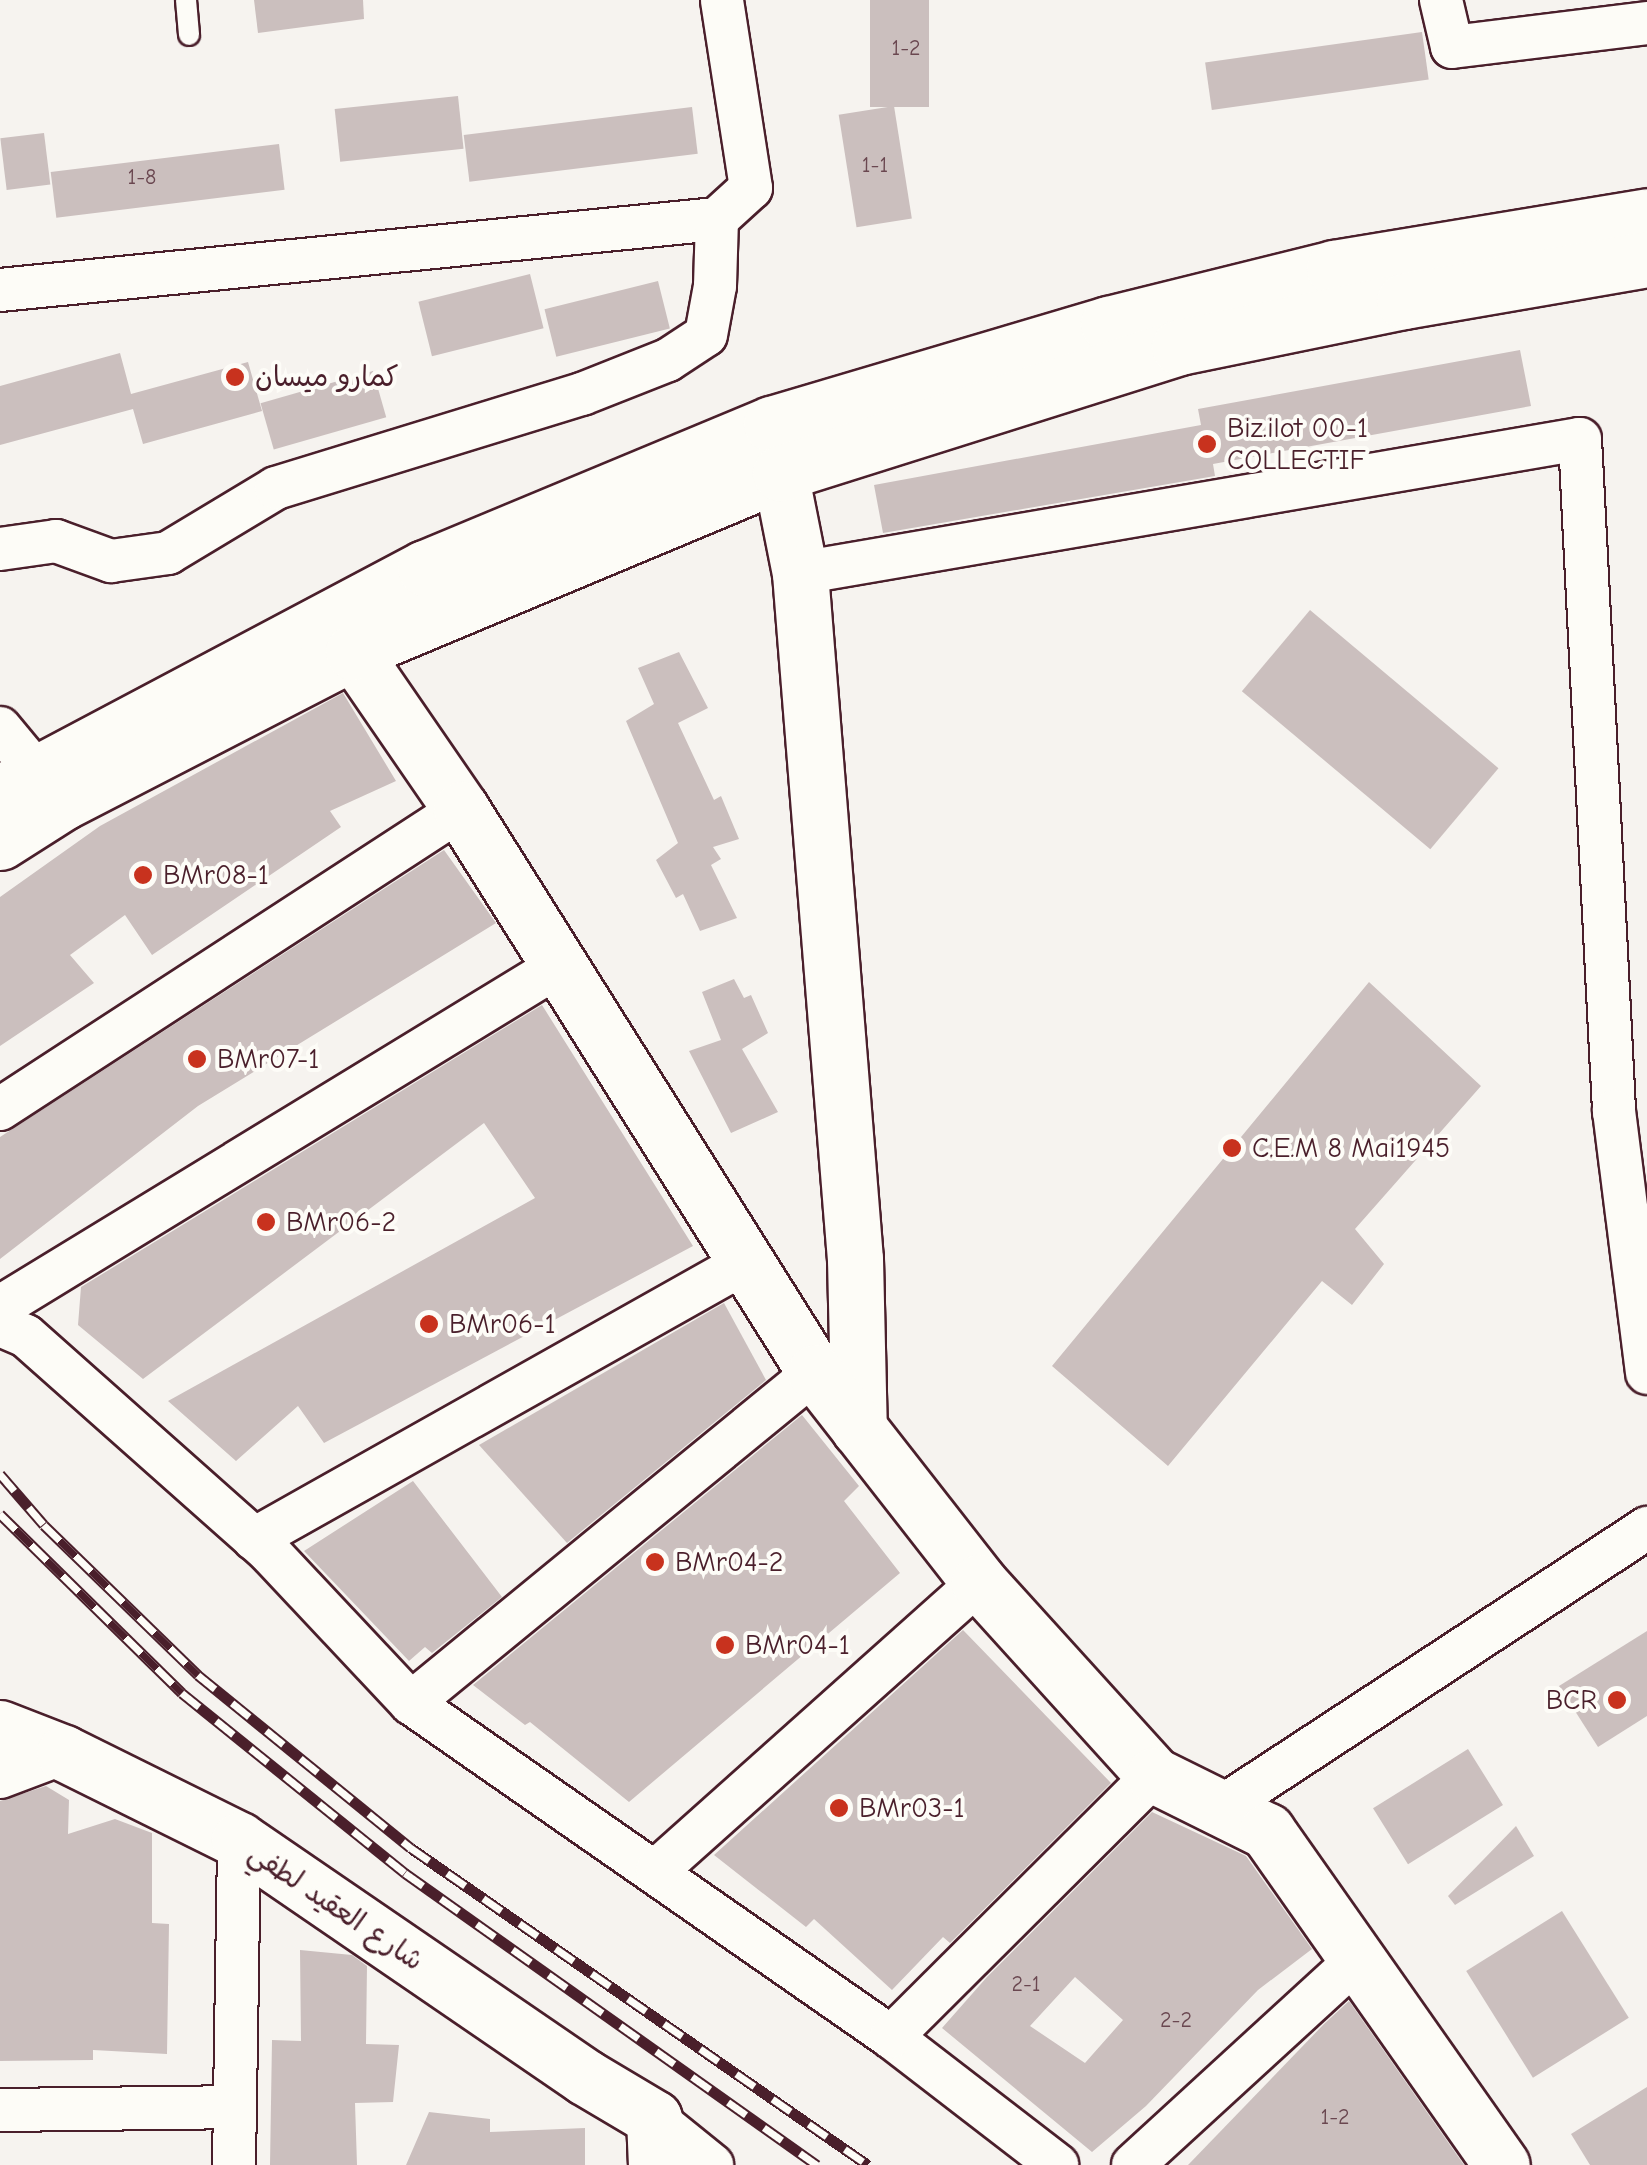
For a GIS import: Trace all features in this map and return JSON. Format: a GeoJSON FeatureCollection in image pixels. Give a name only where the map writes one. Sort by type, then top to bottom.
{"type":"FeatureCollection","features":[{"type":"Feature","properties":{"kind":"main road"},"geometry":{"type":"LineString","coordinates":[[0,842],[32,789],[425,568],[775,448],[1071,335],[1334,268],[1647,216]]}},
{"type":"Feature","properties":{"kind":"main road"},"geometry":{"type":"LineString","coordinates":[[32,789],[353,652],[775,448],[1179,346],[1404,300],[1647,259]]}},
{"type":"Feature","properties":{"kind":"main road"},"geometry":{"type":"LineString","coordinates":[[775,448],[800,573],[854,1258],[859,1429]]}},
{"type":"Feature","properties":{"kind":"main road"},"geometry":{"type":"LineString","coordinates":[[353,652],[560,964],[815,1372],[979,1582],[1154,1775],[1267,1831],[1502,2165]]}},
{"type":"Feature","properties":{"kind":"main road","name":"شارع العقيد لطفي"},"geometry":{"type":"LineString","coordinates":[[0,1728],[64,1753],[239,1840],[585,2077],[655,2141]]}},
{"type":"Feature","properties":{"kind":"street"},"geometry":{"type":"LineString","coordinates":[[0,290],[717,219],[751,188],[722,0]]}},
{"type":"Feature","properties":{"kind":"street"},"geometry":{"type":"LineString","coordinates":[[1440,0],[1452,48],[1647,23]]}},
{"type":"Feature","properties":{"kind":"street"},"geometry":{"type":"LineString","coordinates":[[0,549],[56,542],[111,561],[168,553],[276,488],[582,394],[668,360],[706,335],[715,286],[717,219]]}},
{"type":"Feature","properties":{"kind":"street"},"geometry":{"type":"LineString","coordinates":[[800,573],[1580,440],[1647,1373]]}},
{"type":"Feature","properties":{"kind":"street"},"geometry":{"type":"LineString","coordinates":[[0,728],[32,789]]}},
{"type":"Feature","properties":{"kind":"street"},"geometry":{"type":"LineString","coordinates":[[0,1109],[460,809]]}},
{"type":"Feature","properties":{"kind":"street"},"geometry":{"type":"LineString","coordinates":[[0,1307],[560,964]]}},
{"type":"Feature","properties":{"kind":"street"},"geometry":{"type":"LineString","coordinates":[[254,1538],[748,1261]]}},
{"type":"Feature","properties":{"kind":"street"},"geometry":{"type":"LineString","coordinates":[[0,1324],[26,1336],[254,1538],[410,1703],[656,1870],[891,2037],[1058,2165]]}},
{"type":"Feature","properties":{"kind":"street"},"geometry":{"type":"LineString","coordinates":[[410,1703],[815,1372]]}},
{"type":"Feature","properties":{"kind":"street"},"geometry":{"type":"LineString","coordinates":[[1220,1808],[1647,1528]]}},
{"type":"Feature","properties":{"kind":"street"},"geometry":{"type":"LineString","coordinates":[[656,1870],[979,1582]]}},
{"type":"Feature","properties":{"kind":"street"},"geometry":{"type":"LineString","coordinates":[[0,1778],[64,1753]]}},
{"type":"Feature","properties":{"kind":"street"},"geometry":{"type":"LineString","coordinates":[[891,2037],[1154,1775]]}},
{"type":"Feature","properties":{"kind":"street"},"geometry":{"type":"LineString","coordinates":[[234,2165],[239,1840]]}},
{"type":"Feature","properties":{"kind":"street"},"geometry":{"type":"LineString","coordinates":[[1132,2165],[1358,1959]]}},
{"type":"Feature","properties":{"kind":"street"},"geometry":{"type":"LineString","coordinates":[[0,2110],[235,2107]]}},
{"type":"Feature","properties":{"kind":"street"},"geometry":{"type":"LineString","coordinates":[[655,2141],[712,2165]]}},
{"type":"Feature","properties":{"kind":"lane"},"geometry":{"type":"LineString","coordinates":[[186,0],[189,35]]}},
{"type":"Feature","properties":{"kind":"building"},"geometry":{"type":"Polygon","coordinates":[[[254,0],[363,0],[364,19],[258,33],[254,0]]]}},
{"type":"Feature","properties":{"kind":"building"},"geometry":{"type":"Polygon","coordinates":[[[870,0],[929,0],[929,107],[870,107],[870,0]]]}},
{"type":"Feature","properties":{"kind":"building"},"geometry":{"type":"Polygon","coordinates":[[[1422,32],[1429,80],[1212,110],[1205,62],[1422,32]]]}},
{"type":"Feature","properties":{"kind":"building"},"geometry":{"type":"Polygon","coordinates":[[[458,96],[464,149],[340,162],[335,109],[458,96]]]}},
{"type":"Feature","properties":{"kind":"building"},"geometry":{"type":"Polygon","coordinates":[[[894,106],[912,219],[857,227],[839,115],[894,106]]]}},
{"type":"Feature","properties":{"kind":"building"},"geometry":{"type":"Polygon","coordinates":[[[692,107],[698,154],[469,182],[464,135],[692,107]]]}},
{"type":"Feature","properties":{"kind":"building"},"geometry":{"type":"Polygon","coordinates":[[[44,133],[50,185],[7,190],[0,138],[44,133]]]}},
{"type":"Feature","properties":{"kind":"building"},"geometry":{"type":"Polygon","coordinates":[[[279,144],[285,190],[56,218],[51,172],[279,144]]]}},
{"type":"Feature","properties":{"kind":"building"},"geometry":{"type":"Polygon","coordinates":[[[530,274],[544,328],[432,356],[418,302],[530,274]]]}},
{"type":"Feature","properties":{"kind":"building"},"geometry":{"type":"Polygon","coordinates":[[[658,281],[670,329],[556,357],[544,309],[658,281]]]}},
{"type":"Feature","properties":{"kind":"building","name":"Biz.ilot 00-1 COLLECTIF"},"geometry":{"type":"Polygon","coordinates":[[[1520,350],[1531,406],[1213,464],[1215,476],[883,533],[874,485],[1201,425],[1198,409],[1520,350]]]}},
{"type":"Feature","properties":{"kind":"building"},"geometry":{"type":"Polygon","coordinates":[[[120,353],[131,394],[248,362],[262,411],[143,444],[133,409],[0,445],[0,386],[120,353]]]}},
{"type":"Feature","properties":{"kind":"building"},"geometry":{"type":"Polygon","coordinates":[[[373,371],[386,417],[274,449],[261,403],[373,371]]]}},
{"type":"Feature","properties":{"kind":"building"},"geometry":{"type":"Polygon","coordinates":[[[1310,610],[1498,768],[1430,849],[1242,691],[1310,610]]]}},
{"type":"Feature","properties":{"kind":"building"},"geometry":{"type":"Polygon","coordinates":[[[679,652],[708,708],[678,723],[714,800],[721,796],[739,839],[713,847],[721,859],[711,865],[737,918],[700,931],[683,894],[676,898],[656,860],[678,843],[626,721],[654,704],[638,668],[679,652]]]}},
{"type":"Feature","properties":{"kind":"building","name":"BMr08-1"},"geometry":{"type":"Polygon","coordinates":[[[343,693],[396,781],[330,811],[341,827],[152,955],[125,915],[70,955],[94,983],[0,1046],[0,897],[100,826],[343,693]]]}},
{"type":"Feature","properties":{"kind":"building","name":"BMr07-1"},"geometry":{"type":"Polygon","coordinates":[[[444,850],[496,923],[198,1106],[0,1259],[0,1137],[444,850]]]}},
{"type":"Feature","properties":{"kind":"building"},"geometry":{"type":"Polygon","coordinates":[[[734,979],[744,998],[751,995],[768,1033],[742,1049],[778,1112],[731,1133],[689,1051],[721,1040],[702,992],[734,979]]]}},
{"type":"Feature","properties":{"kind":"building"},"geometry":{"type":"Polygon","coordinates":[[[1369,982],[1481,1086],[1355,1229],[1384,1264],[1352,1305],[1322,1281],[1168,1466],[1052,1366],[1369,982]]]}},
{"type":"Feature","properties":{"kind":"building","name":"BMr06-2"},"geometry":{"type":"Polygon","coordinates":[[[542,1005],[693,1246],[324,1443],[298,1406],[236,1461],[168,1401],[535,1198],[484,1123],[143,1379],[78,1325],[81,1287],[542,1005]]]}},
{"type":"Feature","properties":{"kind":"building"},"geometry":{"type":"Polygon","coordinates":[[[724,1303],[766,1380],[567,1543],[479,1445],[724,1303]]]}},
{"type":"Feature","properties":{"kind":"building"},"geometry":{"type":"Polygon","coordinates":[[[802,1415],[859,1486],[844,1501],[900,1573],[629,1802],[530,1722],[525,1725],[473,1685],[802,1415]]]}},
{"type":"Feature","properties":{"kind":"building"},"geometry":{"type":"Polygon","coordinates":[[[413,1481],[502,1597],[432,1653],[425,1647],[409,1661],[304,1551],[413,1481]]]}},
{"type":"Feature","properties":{"kind":"building"},"geometry":{"type":"Polygon","coordinates":[[[963,1630],[1111,1783],[950,1943],[943,1937],[892,1990],[814,1919],[806,1927],[714,1855],[963,1630]]]}},
{"type":"Feature","properties":{"kind":"building"},"geometry":{"type":"Polygon","coordinates":[[[1647,1631],[1647,1716],[1598,1747],[1559,1686],[1647,1631]]]}},
{"type":"Feature","properties":{"kind":"building"},"geometry":{"type":"Polygon","coordinates":[[[1468,1749],[1503,1805],[1408,1864],[1373,1808],[1468,1749]]]}},
{"type":"Feature","properties":{"kind":"building"},"geometry":{"type":"Polygon","coordinates":[[[46,1786],[69,1800],[68,1834],[115,1819],[152,1833],[152,1923],[169,1924],[167,2054],[93,2050],[93,2060],[0,2061],[0,1801],[46,1786]]]}},
{"type":"Feature","properties":{"kind":"building"},"geometry":{"type":"Polygon","coordinates":[[[1152,1812],[1246,1856],[1312,1949],[1258,1990],[1146,2106],[1092,2152],[942,2028],[987,1977],[1152,1812]],[[1075,1977],[1030,2026],[1085,2063],[1123,2020],[1075,1977]]]}},
{"type":"Feature","properties":{"kind":"building"},"geometry":{"type":"Polygon","coordinates":[[[1516,1826],[1534,1856],[1455,1905],[1448,1896],[1516,1826]]]}},
{"type":"Feature","properties":{"kind":"building"},"geometry":{"type":"Polygon","coordinates":[[[1562,1911],[1629,2018],[1533,2078],[1466,1971],[1562,1911]]]}},
{"type":"Feature","properties":{"kind":"building"},"geometry":{"type":"Polygon","coordinates":[[[300,1950],[352,1955],[367,1966],[366,2044],[399,2045],[393,2102],[355,2103],[357,2165],[270,2165],[272,2040],[301,2041],[300,1950]]]}},
{"type":"Feature","properties":{"kind":"building"},"geometry":{"type":"Polygon","coordinates":[[[1349,2001],[1464,2165],[1188,2165],[1324,2024],[1349,2001]]]}},
{"type":"Feature","properties":{"kind":"building"},"geometry":{"type":"Polygon","coordinates":[[[1647,2087],[1647,2165],[1590,2165],[1571,2134],[1647,2087]]]}},
{"type":"Feature","properties":{"kind":"building"},"geometry":{"type":"Polygon","coordinates":[[[429,2112],[490,2119],[490,2132],[585,2128],[585,2165],[406,2165],[429,2112]]]}},
{"type":"Feature","properties":{"kind":"railway"},"geometry":{"type":"LineString","coordinates":[[0,1474],[44,1525],[198,1675],[411,1848],[868,2165]]}},
{"type":"Feature","properties":{"kind":"railway"},"geometry":{"type":"LineString","coordinates":[[0,1514],[182,1693],[405,1873],[817,2165]]}},
{"type":"Feature","properties":{"kind":"place","name":"كمارو ميسان"},"geometry":{"type":"Point","coordinates":[235,377]}},
{"type":"Feature","properties":{"kind":"place","name":"Biz.ilot 00-1 COLLECTIF"},"geometry":{"type":"Point","coordinates":[1207,444]}},
{"type":"Feature","properties":{"kind":"place","name":"BMr08-1"},"geometry":{"type":"Point","coordinates":[143,875]}},
{"type":"Feature","properties":{"kind":"place","name":"BMr07-1"},"geometry":{"type":"Point","coordinates":[197,1059]}},
{"type":"Feature","properties":{"kind":"place","name":"C.E.M 8 Mai1945"},"geometry":{"type":"Point","coordinates":[1232,1148]}},
{"type":"Feature","properties":{"kind":"place","name":"BMr06-2"},"geometry":{"type":"Point","coordinates":[266,1222]}},
{"type":"Feature","properties":{"kind":"place","name":"BMr06-1"},"geometry":{"type":"Point","coordinates":[429,1324]}},
{"type":"Feature","properties":{"kind":"place","name":"BMr04-2"},"geometry":{"type":"Point","coordinates":[655,1562]}},
{"type":"Feature","properties":{"kind":"place","name":"BMr04-1"},"geometry":{"type":"Point","coordinates":[725,1645]}},
{"type":"Feature","properties":{"kind":"place","name":"BCR"},"geometry":{"type":"Point","coordinates":[1617,1700]}},
{"type":"Feature","properties":{"kind":"place","name":"BMr03-1"},"geometry":{"type":"Point","coordinates":[839,1808]}}]}
